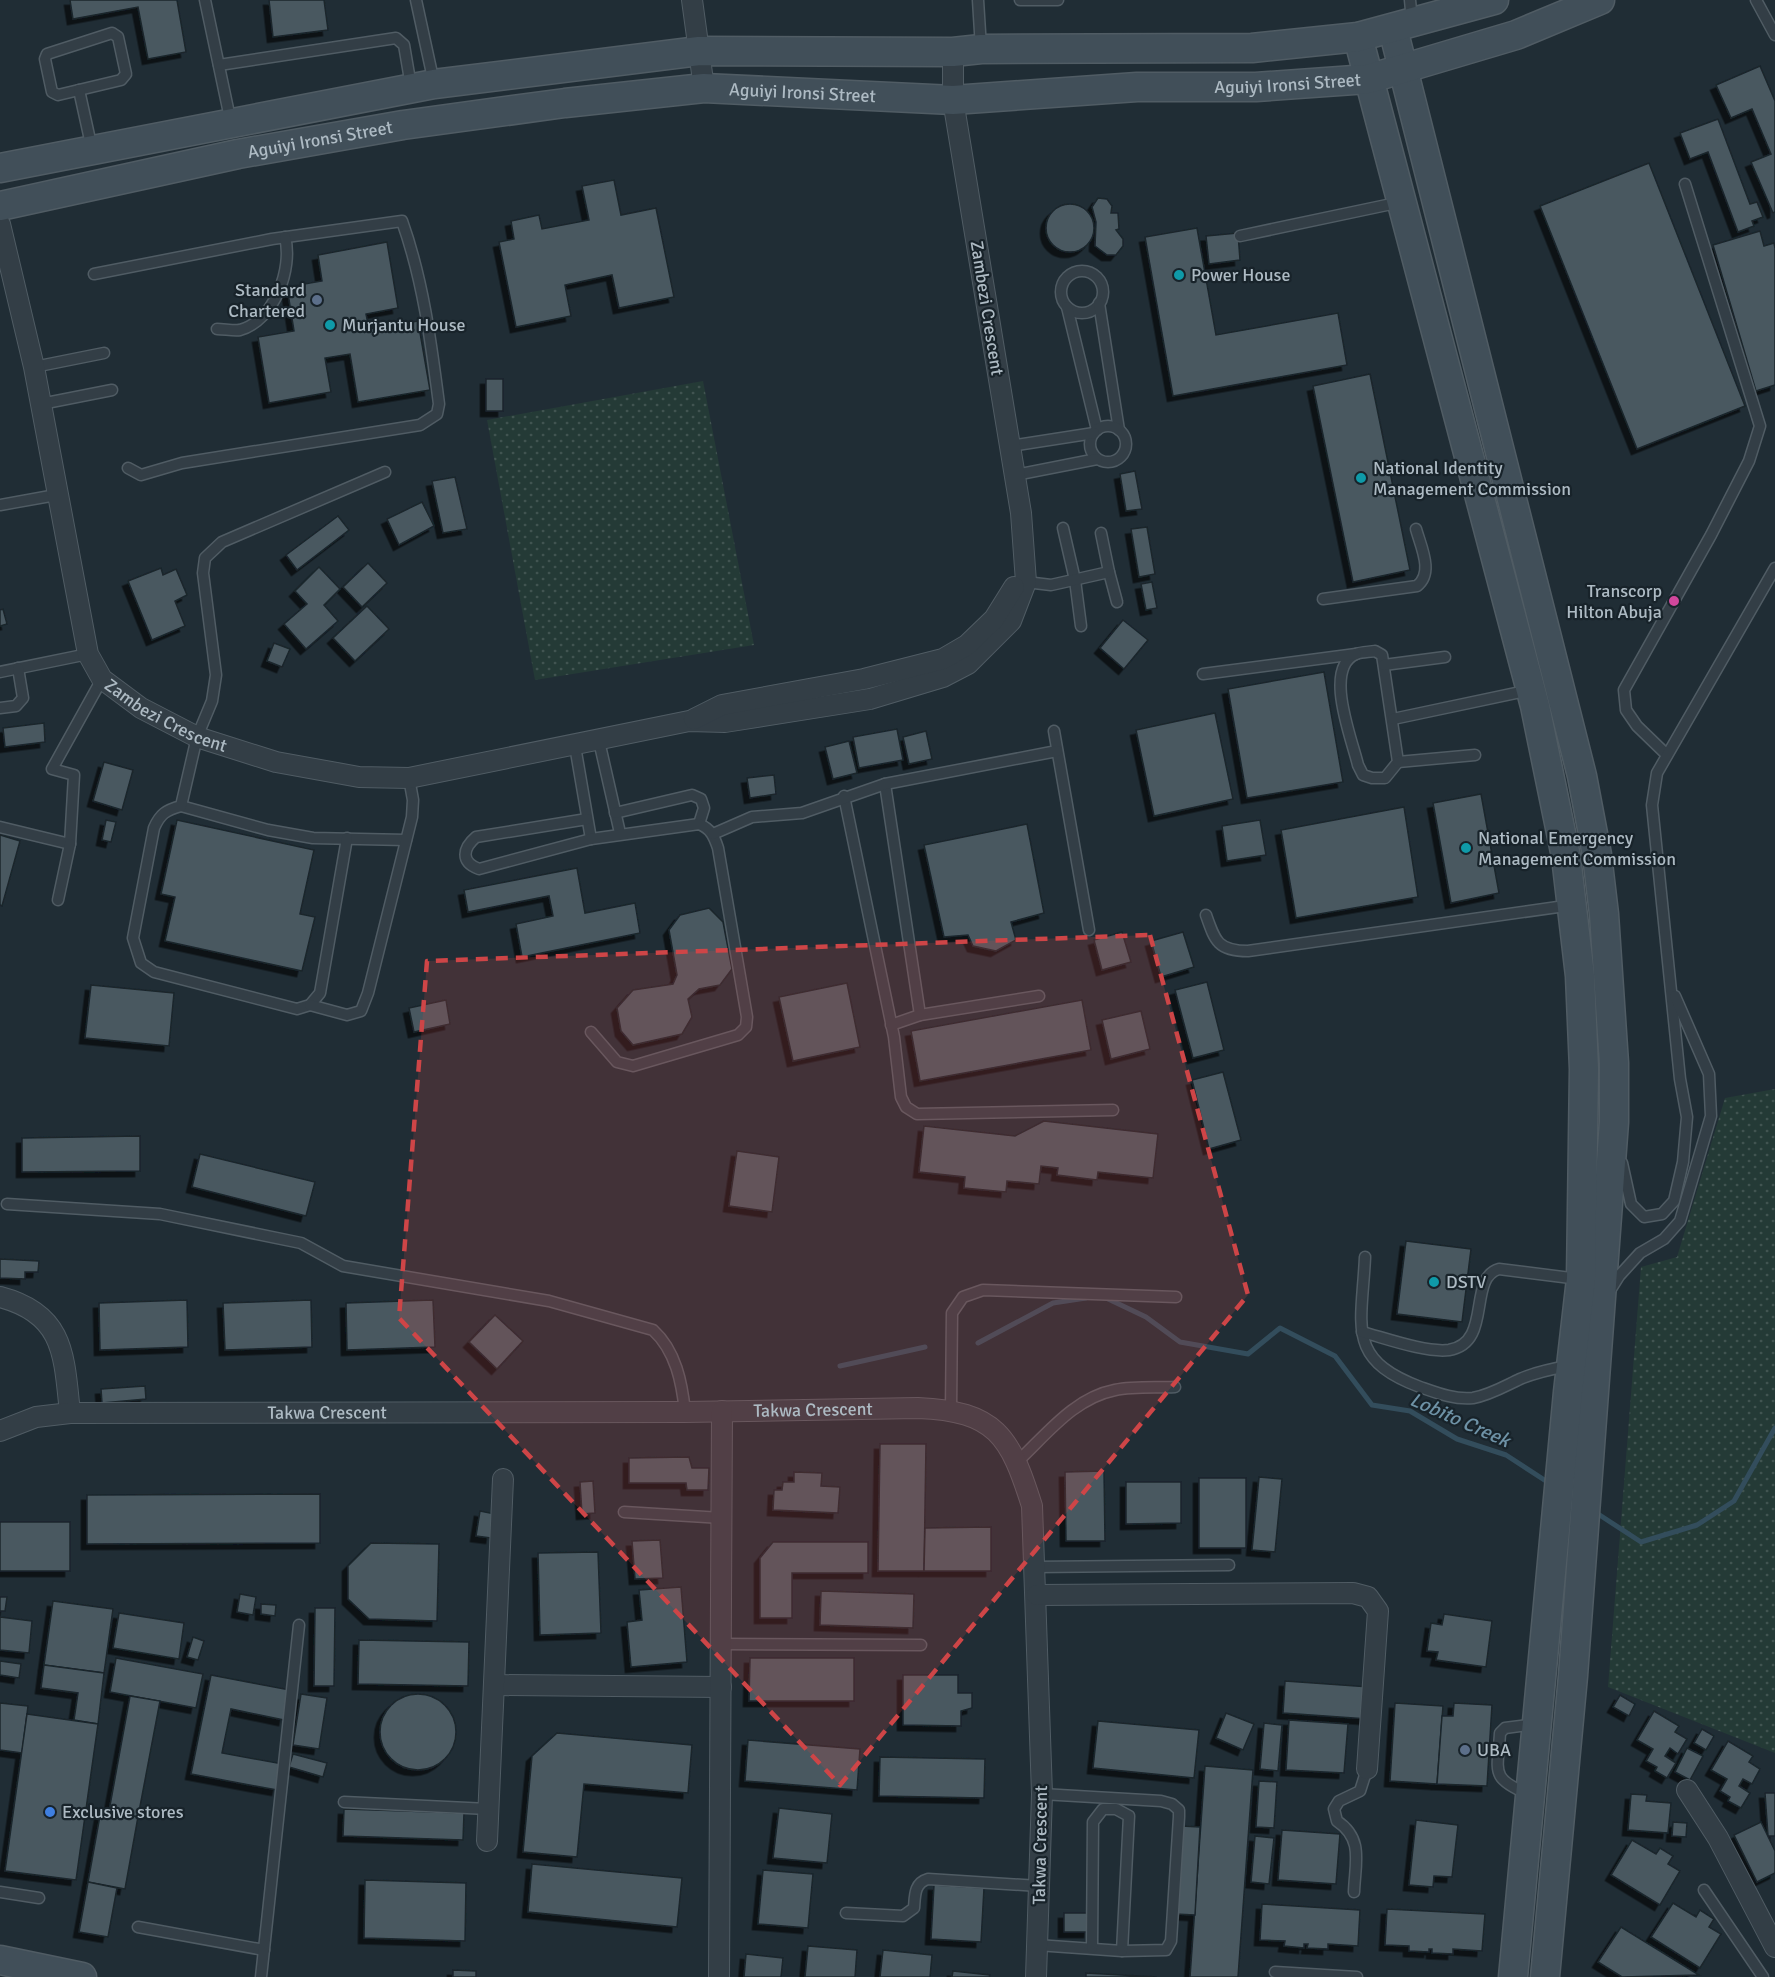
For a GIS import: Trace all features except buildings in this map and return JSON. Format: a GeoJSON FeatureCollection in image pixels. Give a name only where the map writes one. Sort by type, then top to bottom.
{"type":"FeatureCollection","features":[{"type":"Feature","properties":{"kind":"main road","name":"Aguiyi Ironsi Street"},"geometry":{"type":"LineString","coordinates":[[0,168],[423,87],[699,51],[1252,48],[1358,37],[1405,18],[1494,0]]}},
{"type":"Feature","properties":{"kind":"main road","name":"Aguiyi Ironsi Street"},"geometry":{"type":"LineString","coordinates":[[0,206],[238,154],[403,125],[565,103],[704,88],[953,100],[1137,87],[1256,87],[1368,78],[1516,35],[1600,0]]}},
{"type":"Feature","properties":{"kind":"main road"},"geometry":{"type":"LineString","coordinates":[[1405,18],[1403,69],[1582,776],[1597,855],[1605,925],[1614,1052],[1614,1122],[1574,1676],[1545,1977]]}},
{"type":"Feature","properties":{"kind":"main road"},"geometry":{"type":"LineString","coordinates":[[1358,37],[1530,690],[1566,856],[1580,976],[1584,1069],[1581,1279],[1514,1977]]}},
{"type":"Feature","properties":{"kind":"main road"},"geometry":{"type":"LineString","coordinates":[[0,1960],[82,1977]]}},
{"type":"Feature","properties":{"kind":"street"},"geometry":{"type":"LineString","coordinates":[[692,0],[704,88]]}},
{"type":"Feature","properties":{"kind":"street","name":"Zambezi Crescent"},"geometry":{"type":"LineString","coordinates":[[0,224],[34,367],[56,495],[88,654],[102,679],[141,708],[197,737],[276,762],[359,777],[410,778],[689,721],[725,722],[870,699],[943,676],[968,664],[1011,621],[1026,573],[1015,475],[953,100],[953,51]]}},
{"type":"Feature","properties":{"kind":"street"},"geometry":{"type":"LineString","coordinates":[[0,1297],[20,1302],[38,1313],[54,1332],[63,1352],[70,1413]]}},
{"type":"Feature","properties":{"kind":"street","name":"Takwa Crescent"},"geometry":{"type":"LineString","coordinates":[[0,1431],[36,1417],[70,1413],[951,1410],[977,1418],[1003,1438],[1018,1461],[1032,1506],[1042,1794],[1036,1977]]}},
{"type":"Feature","properties":{"kind":"street"},"geometry":{"type":"LineString","coordinates":[[719,1977],[722,1411]]}},
{"type":"Feature","properties":{"kind":"street"},"geometry":{"type":"LineString","coordinates":[[487,1841],[503,1479]]}},
{"type":"Feature","properties":{"kind":"street"},"geometry":{"type":"LineString","coordinates":[[1036,1595],[1353,1593],[1368,1597],[1378,1611],[1367,1769]]}},
{"type":"Feature","properties":{"kind":"street"},"geometry":{"type":"LineString","coordinates":[[494,1685],[721,1687]]}},
{"type":"Feature","properties":{"kind":"street"},"geometry":{"type":"LineString","coordinates":[[1687,1790],[1718,1838],[1775,1947]]}},
{"type":"Feature","properties":{"kind":"lane"},"geometry":{"type":"LineString","coordinates":[[205,0],[231,124]]}},
{"type":"Feature","properties":{"kind":"lane"},"geometry":{"type":"LineString","coordinates":[[416,0],[423,87]]}},
{"type":"Feature","properties":{"kind":"lane"},"geometry":{"type":"LineString","coordinates":[[978,0],[981,49]]}},
{"type":"Feature","properties":{"kind":"lane"},"geometry":{"type":"LineString","coordinates":[[1020,0],[1058,0]]}},
{"type":"Feature","properties":{"kind":"lane"},"geometry":{"type":"LineString","coordinates":[[1756,0],[1775,35]]}},
{"type":"Feature","properties":{"kind":"lane"},"geometry":{"type":"LineString","coordinates":[[112,33],[115,34],[124,76],[121,80],[79,90],[58,95],[52,92],[45,59],[47,54],[112,33]]}},
{"type":"Feature","properties":{"kind":"lane"},"geometry":{"type":"LineString","coordinates":[[219,65],[396,38],[404,45],[423,87]]}},
{"type":"Feature","properties":{"kind":"lane"},"geometry":{"type":"LineString","coordinates":[[79,90],[92,149]]}},
{"type":"Feature","properties":{"kind":"lane"},"geometry":{"type":"LineString","coordinates":[[1666,755],[1637,726],[1626,710],[1624,690],[1722,514],[1749,461],[1760,426],[1685,184]]}},
{"type":"Feature","properties":{"kind":"lane"},"geometry":{"type":"LineString","coordinates":[[1240,236],[1401,202]]}},
{"type":"Feature","properties":{"kind":"lane"},"geometry":{"type":"LineString","coordinates":[[94,274],[285,237],[402,221],[416,261],[430,334],[439,404],[437,414],[420,425],[182,463],[141,474],[128,468]]}},
{"type":"Feature","properties":{"kind":"lane"},"geometry":{"type":"LineString","coordinates":[[217,329],[240,330],[266,313],[279,289],[285,268],[288,248],[285,237]]}},
{"type":"Feature","properties":{"kind":"lane"},"geometry":{"type":"LineString","coordinates":[[1068,307],[1080,313],[1094,309],[1099,303],[1103,290],[1101,282],[1091,273],[1084,271],[1070,275],[1065,280],[1061,294],[1068,307],[1095,431],[1090,446],[1097,459]]}},
{"type":"Feature","properties":{"kind":"lane"},"geometry":{"type":"LineString","coordinates":[[1015,475],[1097,459],[1110,462],[1122,456],[1126,442],[1119,430],[1099,303]]}},
{"type":"Feature","properties":{"kind":"lane"},"geometry":{"type":"LineString","coordinates":[[34,367],[104,353]]}},
{"type":"Feature","properties":{"kind":"lane"},"geometry":{"type":"LineString","coordinates":[[41,404],[112,390]]}},
{"type":"Feature","properties":{"kind":"lane"},"geometry":{"type":"LineString","coordinates":[[1010,446],[1095,431],[1106,426],[1119,430]]}},
{"type":"Feature","properties":{"kind":"lane"},"geometry":{"type":"LineString","coordinates":[[181,806],[197,737],[212,701],[216,675],[202,573],[205,558],[222,542],[384,472]]}},
{"type":"Feature","properties":{"kind":"lane"},"geometry":{"type":"LineString","coordinates":[[0,505],[56,495]]}},
{"type":"Feature","properties":{"kind":"lane"},"geometry":{"type":"LineString","coordinates":[[1063,528],[1075,580],[1081,627]]}},
{"type":"Feature","properties":{"kind":"lane"},"geometry":{"type":"LineString","coordinates":[[1323,599],[1417,586],[1424,580],[1427,572],[1416,529]]}},
{"type":"Feature","properties":{"kind":"lane"},"geometry":{"type":"LineString","coordinates":[[1101,533],[1117,602]]}},
{"type":"Feature","properties":{"kind":"lane"},"geometry":{"type":"LineString","coordinates":[[1614,1122],[1631,1204],[1644,1217],[1662,1214],[1674,1201],[1683,1162],[1687,1117],[1680,1079],[1652,806],[1656,773],[1775,568]]}},
{"type":"Feature","properties":{"kind":"lane"},"geometry":{"type":"LineString","coordinates":[[1026,573],[1051,585],[1109,572]]}},
{"type":"Feature","properties":{"kind":"lane"},"geometry":{"type":"LineString","coordinates":[[1203,674],[1375,651],[1382,655],[1398,762]]}},
{"type":"Feature","properties":{"kind":"lane"},"geometry":{"type":"LineString","coordinates":[[0,672],[88,654]]}},
{"type":"Feature","properties":{"kind":"lane"},"geometry":{"type":"LineString","coordinates":[[1356,654],[1343,666],[1338,686],[1358,765],[1363,775],[1371,778],[1385,778],[1398,762],[1475,755]]}},
{"type":"Feature","properties":{"kind":"lane"},"geometry":{"type":"LineString","coordinates":[[1384,665],[1445,657]]}},
{"type":"Feature","properties":{"kind":"lane"},"geometry":{"type":"LineString","coordinates":[[0,708],[16,706],[23,698],[18,668]]}},
{"type":"Feature","properties":{"kind":"lane"},"geometry":{"type":"LineString","coordinates":[[57,900],[70,844],[74,775],[52,769],[102,679]]}},
{"type":"Feature","properties":{"kind":"lane"},"geometry":{"type":"LineString","coordinates":[[1393,719],[1530,690]]}},
{"type":"Feature","properties":{"kind":"lane"},"geometry":{"type":"LineString","coordinates":[[1054,731],[1089,930]]}},
{"type":"Feature","properties":{"kind":"lane"},"geometry":{"type":"LineString","coordinates":[[599,741],[620,833]]}},
{"type":"Feature","properties":{"kind":"lane"},"geometry":{"type":"LineString","coordinates":[[575,746],[591,839]]}},
{"type":"Feature","properties":{"kind":"lane"},"geometry":{"type":"LineString","coordinates":[[713,834],[752,817],[802,813],[844,796],[885,784],[1057,751]]}},
{"type":"Feature","properties":{"kind":"lane"},"geometry":{"type":"LineString","coordinates":[[406,840],[313,838],[268,830],[181,806],[168,809],[159,816],[154,828],[133,938],[141,963],[154,972],[297,1009],[310,1005],[347,1015],[361,1011],[368,993],[406,840],[414,800],[410,778]]}},
{"type":"Feature","properties":{"kind":"lane"},"geometry":{"type":"LineString","coordinates":[[885,784],[920,1015]]}},
{"type":"Feature","properties":{"kind":"lane"},"geometry":{"type":"LineString","coordinates":[[615,813],[692,795],[701,799],[704,808],[699,824]]}},
{"type":"Feature","properties":{"kind":"lane"},"geometry":{"type":"LineString","coordinates":[[844,796],[891,1025],[901,1097],[906,1107],[917,1114],[1113,1110]]}},
{"type":"Feature","properties":{"kind":"lane"},"geometry":{"type":"LineString","coordinates":[[587,819],[476,837],[464,851],[465,859],[470,866],[479,869],[620,833],[699,824],[713,834],[718,848],[747,1017],[746,1027],[738,1035],[633,1066],[616,1062],[591,1032]]}},
{"type":"Feature","properties":{"kind":"lane"},"geometry":{"type":"LineString","coordinates":[[0,827],[70,844]]}},
{"type":"Feature","properties":{"kind":"lane"},"geometry":{"type":"LineString","coordinates":[[310,1005],[320,993],[347,838]]}},
{"type":"Feature","properties":{"kind":"lane"},"geometry":{"type":"LineString","coordinates":[[1206,915],[1214,938],[1222,947],[1233,951],[1248,951],[1572,905]]}},
{"type":"Feature","properties":{"kind":"lane"},"geometry":{"type":"LineString","coordinates":[[1601,1306],[1619,1276],[1640,1253],[1664,1239],[1680,1221],[1701,1158],[1711,1116],[1709,1074],[1671,988]]}},
{"type":"Feature","properties":{"kind":"lane"},"geometry":{"type":"LineString","coordinates":[[891,1025],[920,1015],[1039,996]]}},
{"type":"Feature","properties":{"kind":"lane"},"geometry":{"type":"LineString","coordinates":[[7,1204],[160,1214],[301,1243],[343,1266],[549,1301],[653,1330],[667,1342],[682,1385],[685,1412]]}},
{"type":"Feature","properties":{"kind":"lane"},"geometry":{"type":"LineString","coordinates":[[1365,1257],[1362,1332],[1367,1352],[1381,1368],[1404,1381],[1454,1398],[1473,1398],[1543,1370],[1570,1379]]}},
{"type":"Feature","properties":{"kind":"lane"},"geometry":{"type":"LineString","coordinates":[[1362,1332],[1431,1349],[1450,1350],[1467,1341],[1478,1321],[1485,1278],[1492,1271],[1500,1269],[1581,1279]]}},
{"type":"Feature","properties":{"kind":"lane"},"geometry":{"type":"LineString","coordinates":[[951,1410],[952,1313],[963,1297],[983,1290],[1176,1297]]}},
{"type":"Feature","properties":{"kind":"lane"},"geometry":{"type":"LineString","coordinates":[[1018,1461],[1071,1411],[1092,1396],[1116,1389],[1175,1387]]}},
{"type":"Feature","properties":{"kind":"lane"},"geometry":{"type":"LineString","coordinates":[[624,1512],[722,1518]]}},
{"type":"Feature","properties":{"kind":"lane"},"geometry":{"type":"LineString","coordinates":[[1035,1568],[1229,1565]]}},
{"type":"Feature","properties":{"kind":"lane"},"geometry":{"type":"LineString","coordinates":[[261,1977],[299,1625]]}},
{"type":"Feature","properties":{"kind":"lane"},"geometry":{"type":"LineString","coordinates":[[722,1644],[921,1645]]}},
{"type":"Feature","properties":{"kind":"lane"},"geometry":{"type":"LineString","coordinates":[[1354,1892],[1355,1842],[1350,1829],[1337,1821],[1334,1809],[1339,1801],[1360,1791],[1367,1769]]}},
{"type":"Feature","properties":{"kind":"lane"},"geometry":{"type":"LineString","coordinates":[[1037,1945],[1160,1952],[1169,1947],[1179,1810],[1173,1804],[1161,1801],[1042,1794]]}},
{"type":"Feature","properties":{"kind":"lane"},"geometry":{"type":"LineString","coordinates":[[344,1802],[488,1809]]}},
{"type":"Feature","properties":{"kind":"lane"},"geometry":{"type":"LineString","coordinates":[[1092,1948],[1093,1822],[1103,1809],[1116,1809],[1129,1816],[1122,1951]]}},
{"type":"Feature","properties":{"kind":"lane"},"geometry":{"type":"LineString","coordinates":[[846,1913],[903,1916],[914,1908],[917,1887],[921,1881],[928,1879],[1039,1886]]}},
{"type":"Feature","properties":{"kind":"lane"},"geometry":{"type":"LineString","coordinates":[[1704,1890],[1763,1977]]}},
{"type":"Feature","properties":{"kind":"lane"},"geometry":{"type":"LineString","coordinates":[[0,1892],[39,1898]]}},
{"type":"Feature","properties":{"kind":"lane"},"geometry":{"type":"LineString","coordinates":[[138,1927],[264,1950]]}},
{"type":"Feature","properties":{"kind":"lane"},"geometry":{"type":"LineString","coordinates":[[1275,1972],[1357,1977]]}},
{"type":"Feature","properties":{"kind":"highlighted area"},"geometry":{"type":"Polygon","coordinates":[[[1150,935],[1248,1295],[840,1785],[399,1318],[427,961],[1150,935]]]}},
{"type":"Feature","properties":{"kind":"green space"},"geometry":{"type":"Polygon","coordinates":[[[703,381],[754,645],[535,680],[487,420],[703,381]]]}},
{"type":"Feature","properties":{"kind":"green space"},"geometry":{"type":"Polygon","coordinates":[[[1775,1089],[1775,1753],[1608,1687],[1641,1267],[1677,1257],[1725,1098],[1775,1089]]]}},
{"type":"Feature","properties":{"kind":"waterway","name":"Lobito Creek"},"geometry":{"type":"LineString","coordinates":[[1104,1297],[1146,1317],[1180,1342],[1248,1354],[1280,1328],[1335,1356],[1372,1405],[1410,1411],[1457,1439],[1506,1455],[1549,1483]]}},
{"type":"Feature","properties":{"kind":"waterway","name":"Lobito Creek"},"geometry":{"type":"LineString","coordinates":[[978,1343],[1053,1303],[1086,1298]]}},
{"type":"Feature","properties":{"kind":"waterway","name":"Lobito Creek"},"geometry":{"type":"LineString","coordinates":[[840,1366],[925,1347]]}},
{"type":"Feature","properties":{"kind":"waterway","name":"Lobito Creek"},"geometry":{"type":"LineString","coordinates":[[1595,1512],[1641,1542],[1697,1525],[1734,1501],[1775,1428]]}},
{"type":"Feature","properties":{"kind":"place","name":"Power House"},"geometry":{"type":"Point","coordinates":[1179,275]}},
{"type":"Feature","properties":{"kind":"place","name":"Standard Chartered"},"geometry":{"type":"Point","coordinates":[317,300]}},
{"type":"Feature","properties":{"kind":"place","name":"Murjantu House"},"geometry":{"type":"Point","coordinates":[330,325]}},
{"type":"Feature","properties":{"kind":"place","name":"National Identity Management Commission"},"geometry":{"type":"Point","coordinates":[1361,478]}},
{"type":"Feature","properties":{"kind":"place","name":"Transcorp Hilton Abuja"},"geometry":{"type":"Point","coordinates":[1674,601]}},
{"type":"Feature","properties":{"kind":"place","name":"National Emergency Management Commission"},"geometry":{"type":"Point","coordinates":[1466,848]}},
{"type":"Feature","properties":{"kind":"place","name":"DSTV"},"geometry":{"type":"Point","coordinates":[1434,1282]}},
{"type":"Feature","properties":{"kind":"place","name":"UBA"},"geometry":{"type":"Point","coordinates":[1465,1750]}},
{"type":"Feature","properties":{"kind":"place","name":"Exclusive stores"},"geometry":{"type":"Point","coordinates":[50,1812]}}]}
